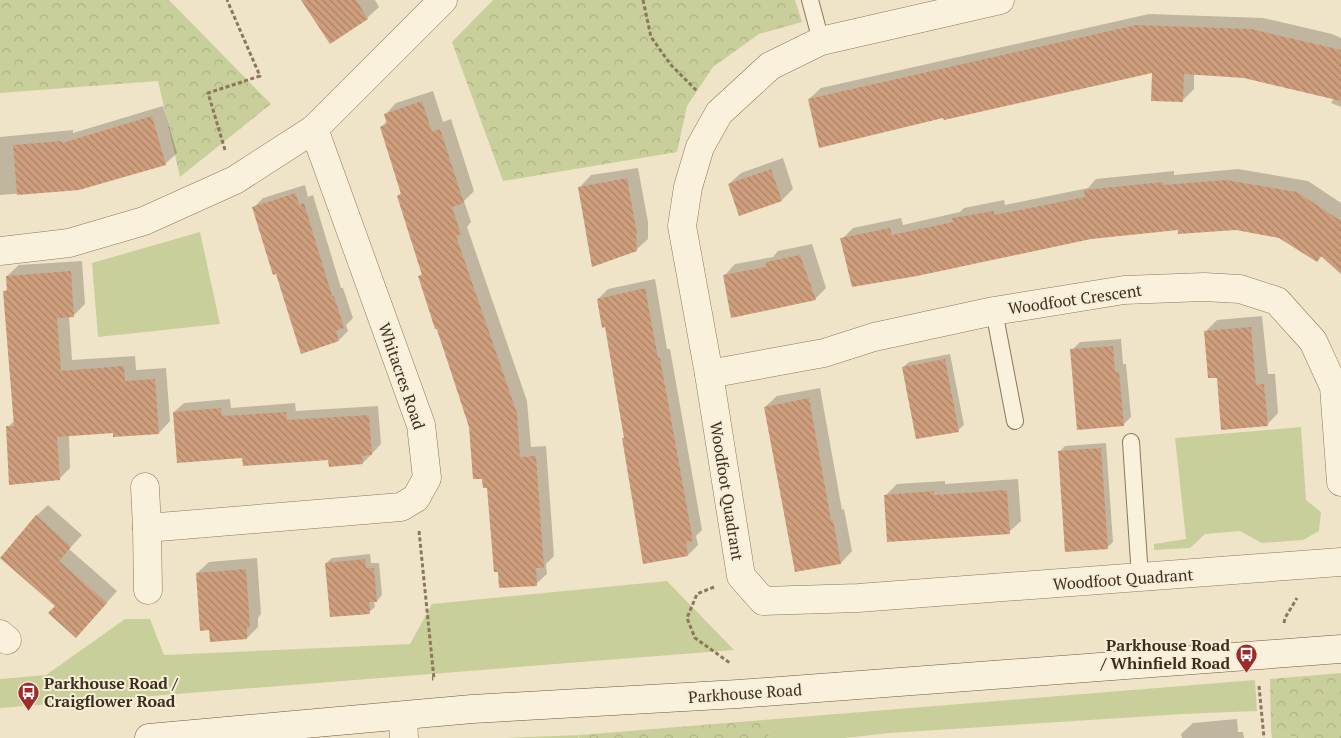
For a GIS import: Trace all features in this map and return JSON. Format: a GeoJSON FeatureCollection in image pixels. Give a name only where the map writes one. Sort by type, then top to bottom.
{"type":"FeatureCollection","features":[{"type":"Feature","properties":{"kind":"street"},"geometry":{"type":"LineString","coordinates":[[0,251],[70,243],[144,221],[235,180],[314,129],[443,0]]}},
{"type":"Feature","properties":{"kind":"street","name":"Woodfoot Quadrant"},"geometry":{"type":"LineString","coordinates":[[1000,0],[822,41],[770,66],[720,113],[700,147],[688,186],[682,226],[709,374],[741,576],[763,601],[858,598],[1341,562]]}},
{"type":"Feature","properties":{"kind":"street","name":"Whitacres Road"},"geometry":{"type":"LineString","coordinates":[[314,129],[422,425],[427,478],[416,498]]}},
{"type":"Feature","properties":{"kind":"street","name":"Woodfoot Crescent"},"geometry":{"type":"LineString","coordinates":[[709,374],[824,353],[874,337],[994,311],[1124,290],[1204,287],[1240,289],[1277,302],[1313,341],[1334,387],[1341,482]]}},
{"type":"Feature","properties":{"kind":"street"},"geometry":{"type":"LineString","coordinates":[[145,487],[148,590]]}},
{"type":"Feature","properties":{"kind":"street"},"geometry":{"type":"LineString","coordinates":[[147,528],[401,507],[416,498]]}},
{"type":"Feature","properties":{"kind":"street","name":"Parkhouse Road"},"geometry":{"type":"LineString","coordinates":[[149,738],[404,727],[472,709],[738,694],[1341,649]]}},
{"type":"Feature","properties":{"kind":"lane"},"geometry":{"type":"LineString","coordinates":[[810,0],[822,41]]}},
{"type":"Feature","properties":{"kind":"lane"},"geometry":{"type":"LineString","coordinates":[[994,311],[1015,421]]}},
{"type":"Feature","properties":{"kind":"lane"},"geometry":{"type":"LineString","coordinates":[[1130,442],[1140,577]]}},
{"type":"Feature","properties":{"kind":"path"},"geometry":{"type":"LineString","coordinates":[[228,0],[260,76],[208,93],[235,180]]}},
{"type":"Feature","properties":{"kind":"path"},"geometry":{"type":"LineString","coordinates":[[643,0],[651,37],[670,66],[720,113]]}},
{"type":"Feature","properties":{"kind":"path"},"geometry":{"type":"LineString","coordinates":[[416,498],[434,679],[425,680]]}},
{"type":"Feature","properties":{"kind":"path"},"geometry":{"type":"LineString","coordinates":[[738,694],[733,665],[695,638],[687,618],[697,594],[741,576]]}},
{"type":"Feature","properties":{"kind":"green space"},"geometry":{"type":"Polygon","coordinates":[[[0,0],[169,0],[271,104],[180,177],[158,81],[0,93],[0,0]]]}},
{"type":"Feature","properties":{"kind":"green space"},"geometry":{"type":"Polygon","coordinates":[[[493,0],[795,0],[802,22],[759,34],[713,67],[687,106],[677,152],[503,181],[452,42],[493,0]]]}},
{"type":"Feature","properties":{"kind":"green space"},"geometry":{"type":"Polygon","coordinates":[[[200,232],[220,324],[98,337],[92,263],[200,232]]]}},
{"type":"Feature","properties":{"kind":"green space"},"geometry":{"type":"Polygon","coordinates":[[[1301,427],[1306,500],[1321,512],[1319,531],[1303,540],[1262,543],[1240,531],[1205,534],[1190,548],[1154,550],[1154,544],[1186,539],[1175,438],[1301,427]]]}},
{"type":"Feature","properties":{"kind":"green space"},"geometry":{"type":"Polygon","coordinates":[[[667,581],[734,650],[0,708],[0,679],[46,675],[125,619],[150,619],[164,655],[410,644],[432,604],[667,581]]]}},
{"type":"Feature","properties":{"kind":"green space"},"geometry":{"type":"Polygon","coordinates":[[[1341,673],[1341,738],[1298,738],[1271,730],[1270,679],[1341,673]]]}},
{"type":"Feature","properties":{"kind":"green space"},"geometry":{"type":"Polygon","coordinates":[[[1255,680],[1257,711],[890,733],[845,738],[770,738],[763,720],[1255,680]]]}},
{"type":"Feature","properties":{"kind":"green space"},"geometry":{"type":"Polygon","coordinates":[[[763,720],[770,738],[579,738],[580,735],[763,720]]]}},
{"type":"Feature","properties":{"kind":"green space"},"geometry":{"type":"Polygon","coordinates":[[[1271,730],[1298,738],[1272,738],[1271,730]]]}},
{"type":"Feature","properties":{"kind":"green space"},"geometry":{"type":"Polygon","coordinates":[[[580,735],[578,738],[504,738],[580,735]]]}},
{"type":"Feature","properties":{"kind":"building"},"geometry":{"type":"Polygon","coordinates":[[[301,0],[356,0],[368,19],[330,44],[301,0]]]}},
{"type":"Feature","properties":{"kind":"building"},"geometry":{"type":"Polygon","coordinates":[[[1136,25],[1251,29],[1341,50],[1341,101],[1244,78],[1184,74],[1183,102],[1151,101],[1152,73],[944,120],[943,118],[819,148],[808,99],[1136,25]]]}},
{"type":"Feature","properties":{"kind":"building"},"geometry":{"type":"Polygon","coordinates":[[[422,101],[432,132],[440,129],[464,203],[452,207],[461,234],[456,236],[517,413],[520,457],[536,456],[544,568],[536,568],[537,586],[499,588],[498,572],[494,572],[487,488],[483,488],[482,479],[473,479],[469,427],[418,276],[422,275],[397,196],[401,194],[380,127],[387,124],[384,114],[422,101]]]}},
{"type":"Feature","properties":{"kind":"building"},"geometry":{"type":"Polygon","coordinates":[[[152,116],[166,165],[79,190],[17,195],[13,145],[62,141],[62,143],[152,116]]]}},
{"type":"Feature","properties":{"kind":"building"},"geometry":{"type":"Polygon","coordinates":[[[771,169],[782,201],[739,216],[728,184],[771,169]]]}},
{"type":"Feature","properties":{"kind":"building"},"geometry":{"type":"Polygon","coordinates":[[[627,178],[637,234],[637,251],[592,267],[578,187],[627,178]]]}},
{"type":"Feature","properties":{"kind":"building"},"geometry":{"type":"Polygon","coordinates":[[[1226,180],[1297,192],[1341,221],[1341,274],[1321,256],[1317,262],[1279,238],[1236,230],[1178,234],[1178,230],[1091,239],[917,276],[852,287],[840,238],[890,228],[892,235],[953,222],[952,218],[994,211],[994,215],[1085,197],[1084,190],[1163,182],[1163,185],[1226,180]]]}},
{"type":"Feature","properties":{"kind":"building"},"geometry":{"type":"Polygon","coordinates":[[[296,193],[299,205],[304,203],[332,296],[334,296],[344,328],[336,331],[339,341],[301,354],[276,274],[273,275],[252,207],[296,193]]]}},
{"type":"Feature","properties":{"kind":"building"},"geometry":{"type":"Polygon","coordinates":[[[800,255],[816,300],[731,318],[723,275],[766,267],[766,262],[800,255]]]}},
{"type":"Feature","properties":{"kind":"building"},"geometry":{"type":"Polygon","coordinates":[[[71,271],[74,317],[57,318],[61,371],[124,366],[125,381],[155,379],[159,434],[113,437],[113,433],[57,437],[60,480],[9,485],[6,426],[14,426],[3,291],[7,291],[6,276],[71,271]]]}},
{"type":"Feature","properties":{"kind":"building"},"geometry":{"type":"Polygon","coordinates":[[[645,288],[658,358],[660,358],[693,541],[686,542],[688,556],[643,564],[605,327],[602,328],[597,299],[645,288]]]}},
{"type":"Feature","properties":{"kind":"building"},"geometry":{"type":"Polygon","coordinates":[[[1251,327],[1256,385],[1264,384],[1268,426],[1221,430],[1217,378],[1208,378],[1204,331],[1251,327]]]}},
{"type":"Feature","properties":{"kind":"building"},"geometry":{"type":"Polygon","coordinates":[[[1113,346],[1115,372],[1119,372],[1124,426],[1077,430],[1070,349],[1113,346]]]}},
{"type":"Feature","properties":{"kind":"building"},"geometry":{"type":"Polygon","coordinates":[[[945,359],[959,432],[916,439],[902,367],[945,359]]]}},
{"type":"Feature","properties":{"kind":"building"},"geometry":{"type":"Polygon","coordinates":[[[809,398],[841,564],[795,572],[764,407],[809,398]]]}},
{"type":"Feature","properties":{"kind":"building"},"geometry":{"type":"Polygon","coordinates":[[[221,408],[222,416],[286,412],[287,420],[369,415],[372,455],[362,456],[363,464],[329,467],[328,460],[243,466],[242,458],[177,463],[173,412],[221,408]]]}},
{"type":"Feature","properties":{"kind":"building"},"geometry":{"type":"Polygon","coordinates":[[[1101,448],[1108,549],[1065,552],[1058,451],[1101,448]]]}},
{"type":"Feature","properties":{"kind":"building"},"geometry":{"type":"Polygon","coordinates":[[[1007,490],[1010,534],[887,542],[884,495],[934,491],[934,495],[1007,490]]]}},
{"type":"Feature","properties":{"kind":"building"},"geometry":{"type":"Polygon","coordinates":[[[36,515],[71,547],[59,561],[107,603],[76,638],[48,613],[55,606],[0,558],[36,515]]]}},
{"type":"Feature","properties":{"kind":"building"},"geometry":{"type":"Polygon","coordinates":[[[365,559],[366,568],[374,568],[377,602],[369,602],[370,614],[330,617],[325,563],[365,559]]]}},
{"type":"Feature","properties":{"kind":"building"},"geometry":{"type":"Polygon","coordinates":[[[246,569],[250,627],[247,628],[247,639],[210,642],[209,630],[200,631],[196,573],[246,569]]]}},
{"type":"Feature","properties":{"kind":"place","name":"Parkhouse Road / Whinfield Road"},"geometry":{"type":"Point","coordinates":[1246,673]}},
{"type":"Feature","properties":{"kind":"place","name":"Parkhouse Road / Craigflower Road"},"geometry":{"type":"Point","coordinates":[28,711]}}]}
